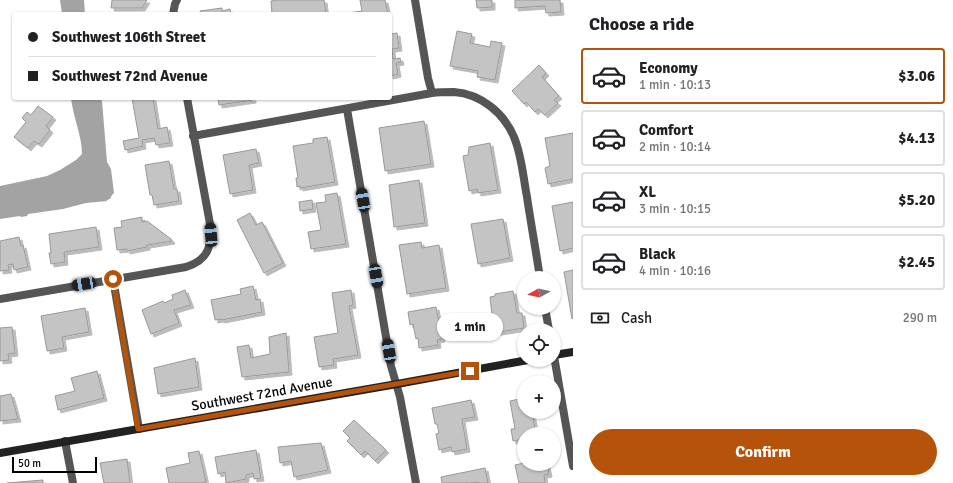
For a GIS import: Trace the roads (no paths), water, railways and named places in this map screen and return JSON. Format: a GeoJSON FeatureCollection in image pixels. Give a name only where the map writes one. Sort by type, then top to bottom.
{"type":"FeatureCollection","features":[{"type":"Feature","properties":{"kind":"street"},"geometry":{"type":"LineString","coordinates":[[173,12],[177,0]]}},
{"type":"Feature","properties":{"kind":"street"},"geometry":{"type":"LineString","coordinates":[[415,0],[428,78],[432,93]]}},
{"type":"Feature","properties":{"kind":"street"},"geometry":{"type":"LineString","coordinates":[[193,136],[432,93],[455,92],[466,94],[491,106],[501,115],[515,138],[521,162],[539,271]]}},
{"type":"Feature","properties":{"kind":"street"},"geometry":{"type":"LineString","coordinates":[[0,299],[186,267],[202,259],[210,245],[210,224],[187,100]]}},
{"type":"Feature","properties":{"kind":"street"},"geometry":{"type":"LineString","coordinates":[[347,109],[391,366],[402,402],[416,483]]}},
{"type":"Feature","properties":{"kind":"street"},"geometry":{"type":"LineString","coordinates":[[113,279],[138,429]]}},
{"type":"Feature","properties":{"kind":"street"},"geometry":{"type":"LineString","coordinates":[[561,355],[573,352]]}},
{"type":"Feature","properties":{"kind":"street","name":"Southwest 72nd Avenue"},"geometry":{"type":"LineString","coordinates":[[0,453],[517,362]]}},
{"type":"Feature","properties":{"kind":"street"},"geometry":{"type":"LineString","coordinates":[[556,367],[573,466]]}},
{"type":"Feature","properties":{"kind":"street"},"geometry":{"type":"LineString","coordinates":[[66,441],[73,483]]}}]}
